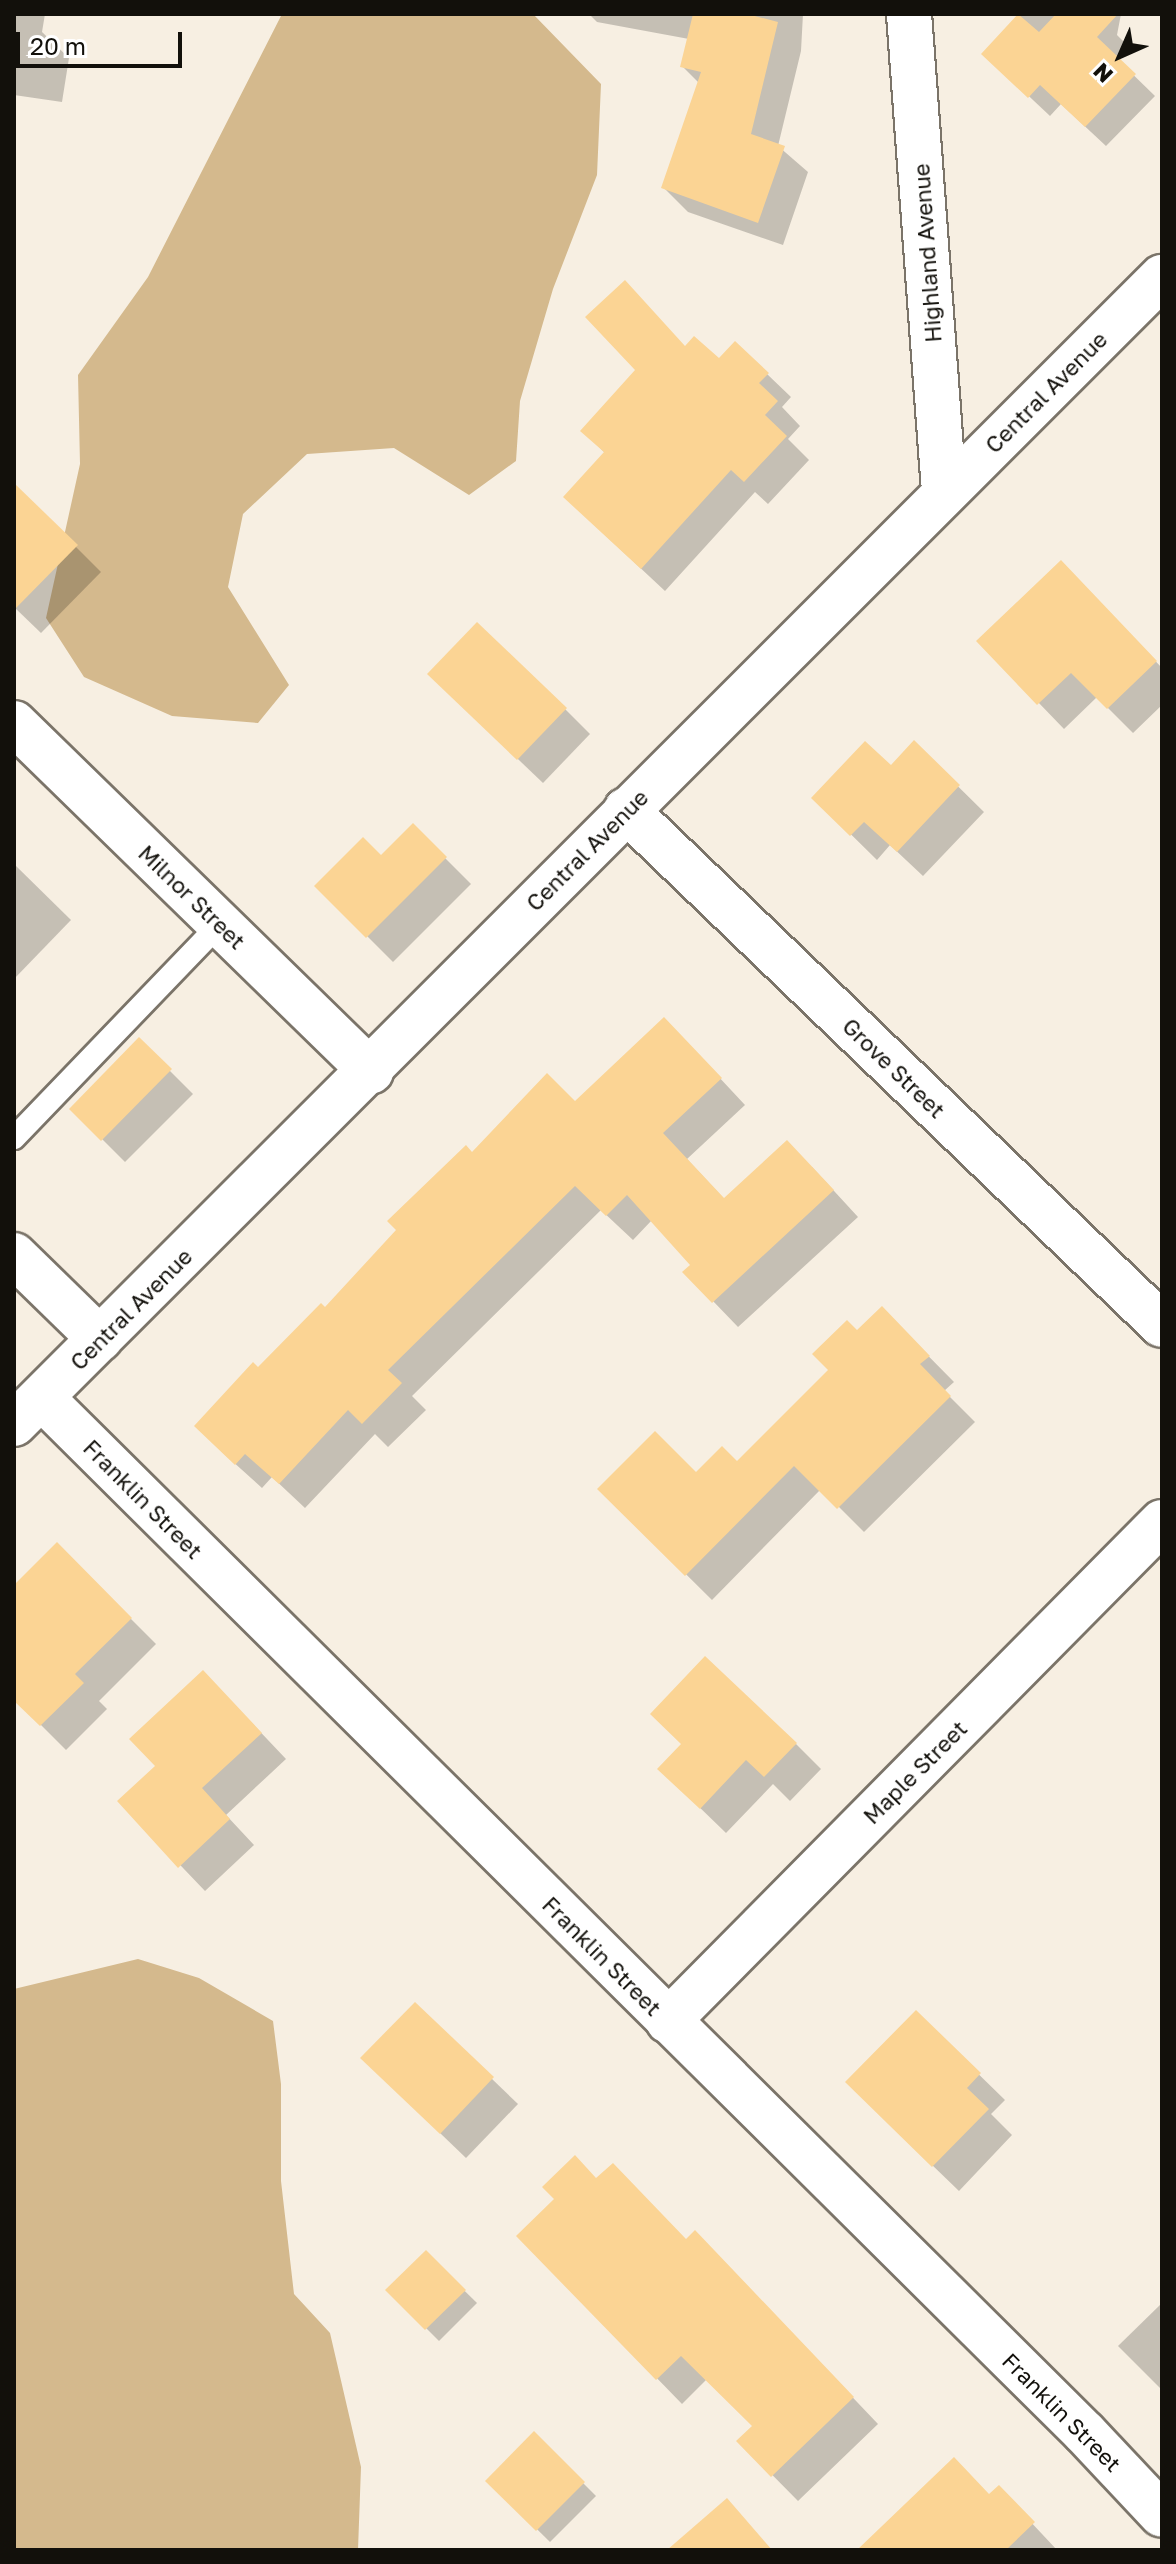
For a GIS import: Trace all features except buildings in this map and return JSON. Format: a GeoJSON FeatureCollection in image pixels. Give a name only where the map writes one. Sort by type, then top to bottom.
{"type":"FeatureCollection","features":[{"type":"Feature","properties":{"kind":"street","name":"Highland Avenue"},"geometry":{"type":"LineString","coordinates":[[909,14],[944,492]]}},
{"type":"Feature","properties":{"kind":"street","name":"Central Avenue"},"geometry":{"type":"LineString","coordinates":[[28,1411],[1162,277]]}},
{"type":"Feature","properties":{"kind":"street","name":"Milnor Street"},"geometry":{"type":"LineString","coordinates":[[14,723],[371,1071]]}},
{"type":"Feature","properties":{"kind":"street","name":"Grove Street"},"geometry":{"type":"LineString","coordinates":[[626,810],[1162,1325]]}},
{"type":"Feature","properties":{"kind":"street"},"geometry":{"type":"LineString","coordinates":[[14,1255],[100,1339]]}},
{"type":"Feature","properties":{"kind":"street","name":"Franklin Street"},"geometry":{"type":"LineString","coordinates":[[28,1411],[668,2021],[1085,2433],[1162,2515]]}},
{"type":"Feature","properties":{"kind":"street","name":"Maple Street"},"geometry":{"type":"LineString","coordinates":[[668,2021],[1162,1522]]}},
{"type":"Feature","properties":{"kind":"lane"},"geometry":{"type":"LineString","coordinates":[[14,1138],[220,924]]}},
{"type":"Feature","properties":{"kind":"shaded area"},"geometry":{"type":"Polygon","coordinates":[[[282,14],[533,14],[601,84],[597,175],[553,289],[520,401],[516,461],[469,495],[394,448],[307,454],[243,514],[228,587],[289,685],[258,723],[172,716],[84,677],[46,618],[80,464],[78,375],[148,277],[282,14]]]}},
{"type":"Feature","properties":{"kind":"shaded area"},"geometry":{"type":"Polygon","coordinates":[[[138,1959],[199,1978],[273,2021],[281,2084],[281,2181],[294,2294],[330,2333],[361,2467],[358,2550],[14,2550],[14,1989],[138,1959]]]}}]}
